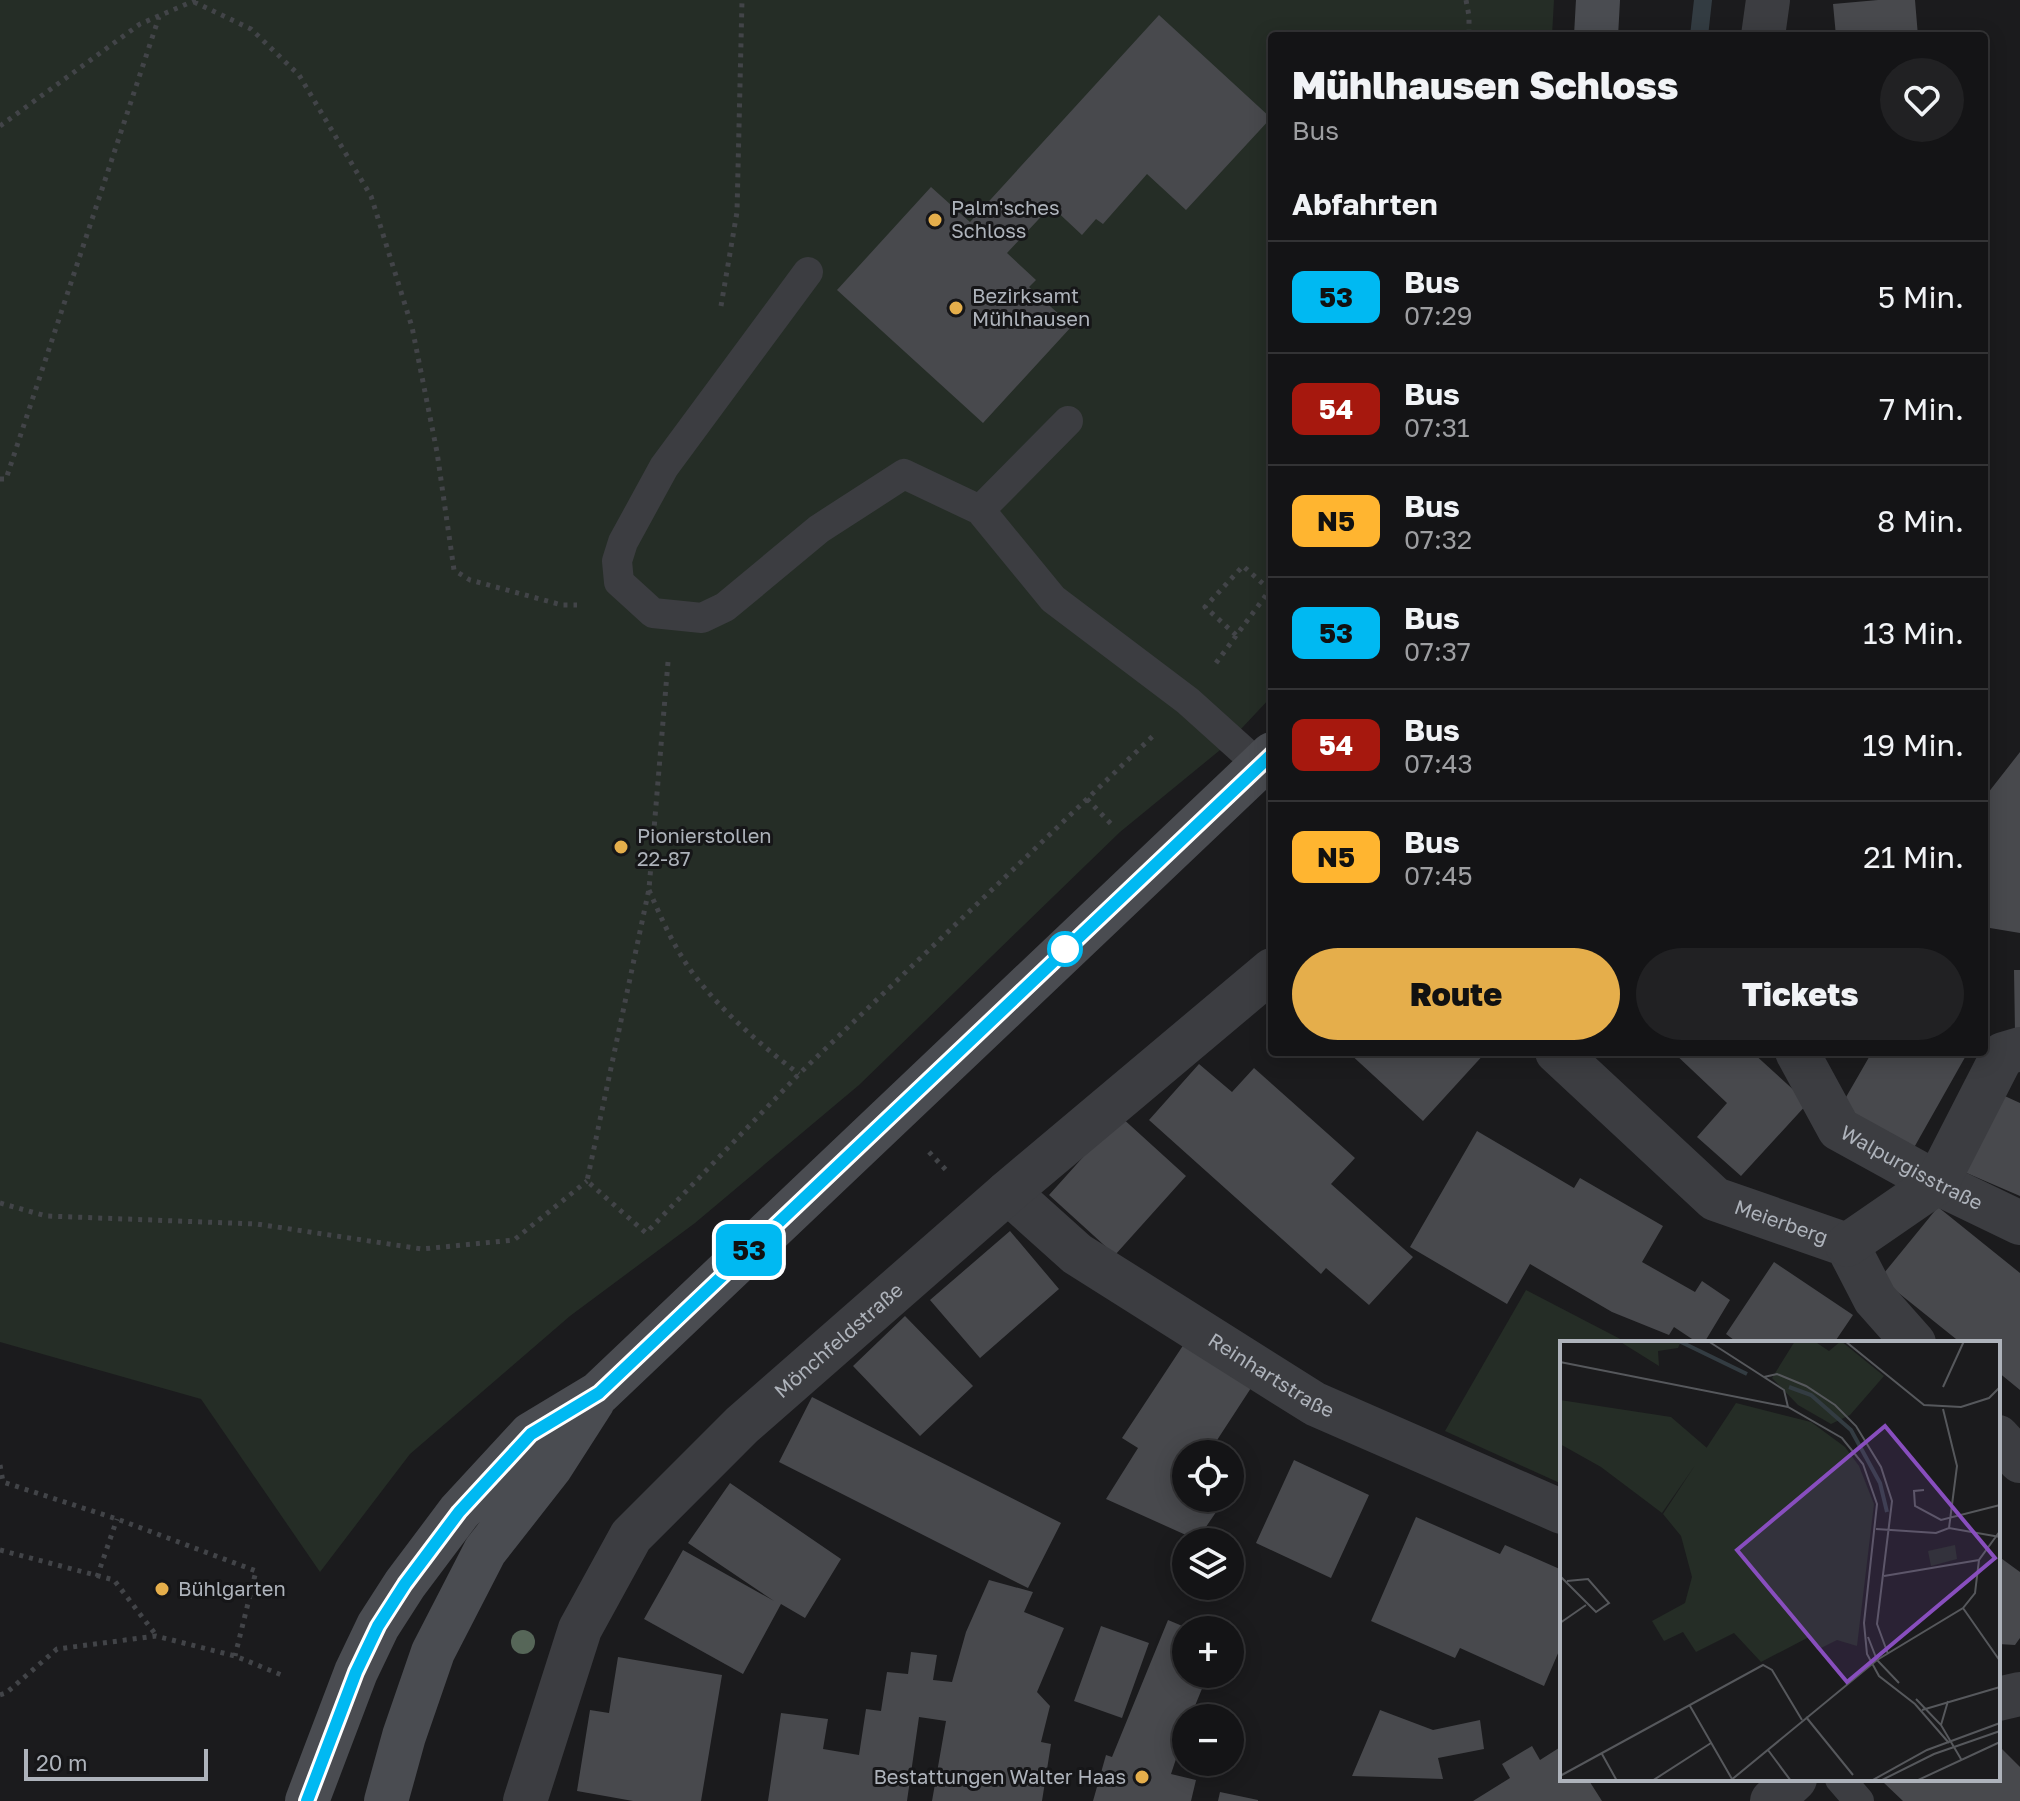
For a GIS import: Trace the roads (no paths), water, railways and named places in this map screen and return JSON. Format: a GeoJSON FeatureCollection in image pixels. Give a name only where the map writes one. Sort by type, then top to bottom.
{"type":"FeatureCollection","features":[{"type":"Feature","properties":{"kind":"main road"},"geometry":{"type":"LineString","coordinates":[[1596,32],[1598,0]]}},
{"type":"Feature","properties":{"kind":"main road"},"geometry":{"type":"LineString","coordinates":[[307,1801],[356,1672],[378,1626],[459,1512],[531,1434],[599,1393],[893,1113],[1268,766]]}},
{"type":"Feature","properties":{"kind":"main road"},"geometry":{"type":"LineString","coordinates":[[386,1801],[433,1652],[485,1551],[550,1468],[599,1393]]}},
{"type":"Feature","properties":{"kind":"street"},"geometry":{"type":"LineString","coordinates":[[1764,32],[1768,0]]}},
{"type":"Feature","properties":{"kind":"street","name":"Mönchfeldstraße"},"geometry":{"type":"LineString","coordinates":[[525,1801],[580,1629],[631,1536],[742,1425],[996,1202],[1268,973]]}},
{"type":"Feature","properties":{"kind":"street"},"geometry":{"type":"LineString","coordinates":[[1847,1245],[1937,1183],[2003,1054],[2020,1049]]}},
{"type":"Feature","properties":{"kind":"street","name":"Meierberg"},"geometry":{"type":"LineString","coordinates":[[1561,1056],[1715,1199],[1847,1245],[1875,1299],[1912,1341]]}},
{"type":"Feature","properties":{"kind":"street","name":"Walpurgisstraße"},"geometry":{"type":"LineString","coordinates":[[1799,1056],[1839,1129],[1937,1183],[2020,1223]]}},
{"type":"Feature","properties":{"kind":"street","name":"Reinhartstraße"},"geometry":{"type":"LineString","coordinates":[[996,1202],[1315,1404],[1560,1511]]}},
{"type":"Feature","properties":{"kind":"street"},"geometry":{"type":"LineString","coordinates":[[2000,1439],[2020,1461]]}},
{"type":"Feature","properties":{"kind":"street"},"geometry":{"type":"LineString","coordinates":[[2000,1699],[2020,1694]]}},
{"type":"Feature","properties":{"kind":"street"},"geometry":{"type":"LineString","coordinates":[[1772,1801],[1793,1781]]}},
{"type":"Feature","properties":{"kind":"lane"},"geometry":{"type":"LineString","coordinates":[[808,272],[664,467],[623,542],[617,561],[619,582],[653,613],[702,618],[725,607],[819,529],[904,474],[980,510],[1053,599],[1268,766]]}},
{"type":"Feature","properties":{"kind":"lane"},"geometry":{"type":"LineString","coordinates":[[980,510],[1068,421]]}},
{"type":"Feature","properties":{"kind":"lane"},"geometry":{"type":"LineString","coordinates":[[1842,1781],[1859,1801]]}},
{"type":"Feature","properties":{"kind":"waterway"},"geometry":{"type":"LineString","coordinates":[[1699,32],[1703,0]]}},
{"type":"Feature","properties":{"kind":"place","name":"Palm'sches Schloss"},"geometry":{"type":"Point","coordinates":[935,220]}},
{"type":"Feature","properties":{"kind":"place","name":"Bezirksamt Mühlhausen"},"geometry":{"type":"Point","coordinates":[956,308]}},
{"type":"Feature","properties":{"kind":"place","name":"Pionierstollen 22-87"},"geometry":{"type":"Point","coordinates":[621,847]}},
{"type":"Feature","properties":{"kind":"place","name":"Bühlgarten"},"geometry":{"type":"Point","coordinates":[162,1589]}},
{"type":"Feature","properties":{"kind":"place","name":"Bestattungen Walter Haas"},"geometry":{"type":"Point","coordinates":[1142,1777]}}]}
